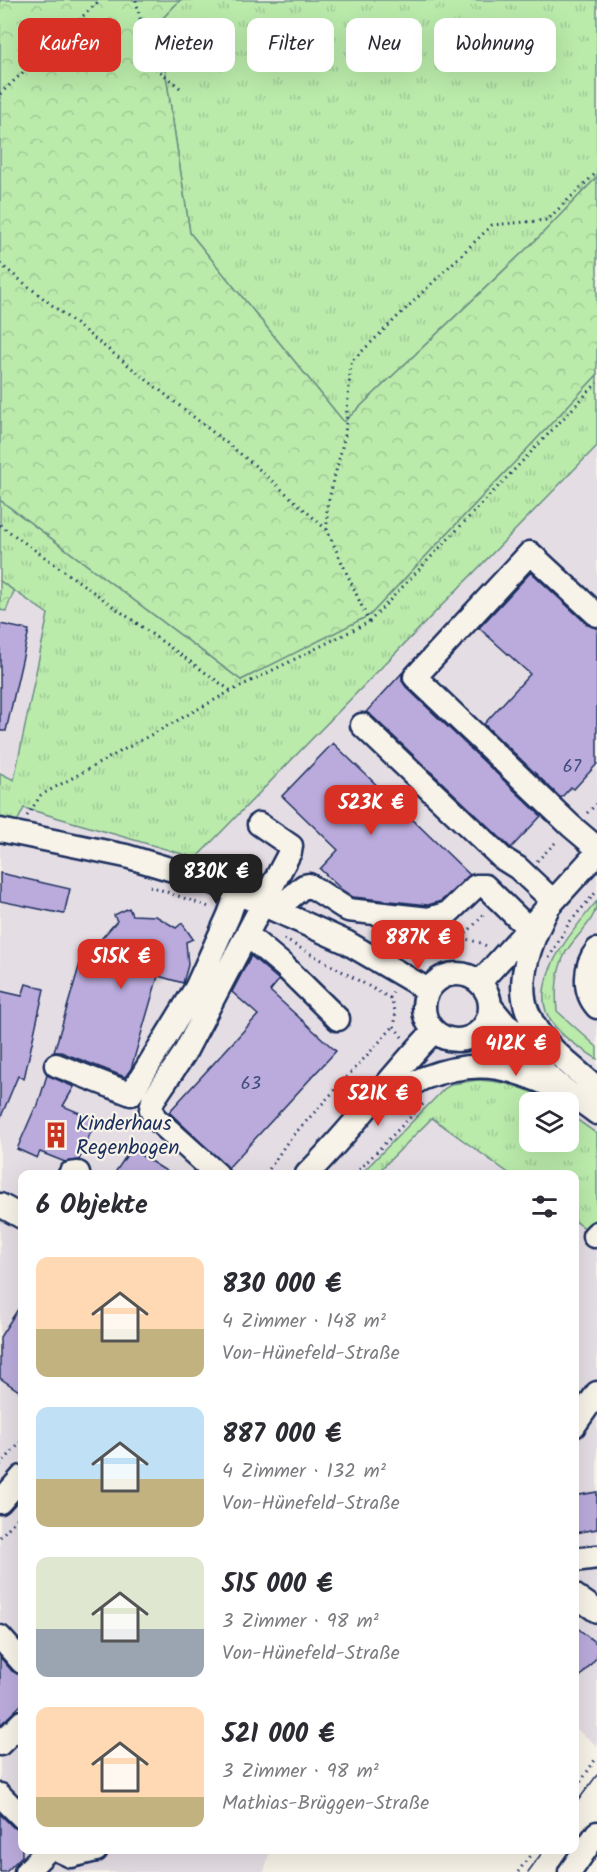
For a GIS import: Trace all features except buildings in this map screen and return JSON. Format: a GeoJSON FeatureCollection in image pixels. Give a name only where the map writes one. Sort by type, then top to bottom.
{"type":"FeatureCollection","features":[{"type":"Feature","properties":{"kind":"street"},"geometry":{"type":"LineString","coordinates":[[597,615],[530,552],[415,677],[597,848]]}},
{"type":"Feature","properties":{"kind":"street"},"geometry":{"type":"LineString","coordinates":[[362,725],[502,858],[518,868],[551,904]]}},
{"type":"Feature","properties":{"kind":"street"},"geometry":{"type":"LineString","coordinates":[[213,1170],[155,1118],[152,1110],[153,1100],[184,1054],[247,935],[269,907],[291,846],[259,824]]}},
{"type":"Feature","properties":{"kind":"street"},"geometry":{"type":"LineString","coordinates":[[8,831],[126,856],[213,882],[346,942],[428,990]]}},
{"type":"Feature","properties":{"kind":"street"},"geometry":{"type":"LineString","coordinates":[[480,982],[597,853]]}},
{"type":"Feature","properties":{"kind":"street"},"geometry":{"type":"LineString","coordinates":[[269,907],[309,885],[348,910],[429,919],[448,913],[476,886],[485,886],[529,928]]}},
{"type":"Feature","properties":{"kind":"street"},"geometry":{"type":"LineString","coordinates":[[56,1065],[131,1094],[196,988],[237,892]]}},
{"type":"Feature","properties":{"kind":"street"},"geometry":{"type":"LineString","coordinates":[[551,904],[536,934],[527,963],[523,983],[526,1007],[541,1034],[561,1057],[597,1088]]}},
{"type":"Feature","properties":{"kind":"street"},"geometry":{"type":"LineString","coordinates":[[247,935],[284,966],[338,1019]]}},
{"type":"Feature","properties":{"kind":"street"},"geometry":{"type":"LineString","coordinates":[[597,950],[591,957],[587,979],[588,992],[597,1007]]}},
{"type":"Feature","properties":{"kind":"street"},"geometry":{"type":"LineString","coordinates":[[471,1037],[482,1029],[489,1018],[491,1007],[486,989],[480,982],[463,974],[454,973],[436,981],[428,990],[424,1008],[428,1022],[434,1031],[445,1038],[458,1040],[482,1036],[505,1045],[552,1078],[567,1092]]}},
{"type":"Feature","properties":{"kind":"street"},"geometry":{"type":"LineString","coordinates":[[491,1007],[507,1025],[597,1088]]}},
{"type":"Feature","properties":{"kind":"street"},"geometry":{"type":"LineString","coordinates":[[311,1170],[434,1031]]}},
{"type":"Feature","properties":{"kind":"street"},"geometry":{"type":"LineString","coordinates":[[374,1101],[388,1099],[399,1094],[411,1084],[436,1074],[482,1065],[516,1071],[566,1092]]}},
{"type":"Feature","properties":{"kind":"street"},"geometry":{"type":"LineString","coordinates":[[579,1101],[597,1113]]}},
{"type":"Feature","properties":{"kind":"street"},"geometry":{"type":"LineString","coordinates":[[0,1205],[18,1215]]}},
{"type":"Feature","properties":{"kind":"street"},"geometry":{"type":"LineString","coordinates":[[579,1419],[597,1393]]}},
{"type":"Feature","properties":{"kind":"street"},"geometry":{"type":"LineString","coordinates":[[0,1502],[18,1482]]}},
{"type":"Feature","properties":{"kind":"street"},"geometry":{"type":"LineString","coordinates":[[579,1559],[597,1557]]}},
{"type":"Feature","properties":{"kind":"street"},"geometry":{"type":"LineString","coordinates":[[579,1598],[597,1611]]}},
{"type":"Feature","properties":{"kind":"street"},"geometry":{"type":"LineString","coordinates":[[0,1637],[18,1657]]}},
{"type":"Feature","properties":{"kind":"street"},"geometry":{"type":"LineString","coordinates":[[0,1744],[18,1726]]}},
{"type":"Feature","properties":{"kind":"street"},"geometry":{"type":"LineString","coordinates":[[0,1795],[18,1813]]}},
{"type":"Feature","properties":{"kind":"street"},"geometry":{"type":"LineString","coordinates":[[570,1872],[597,1833]]}},
{"type":"Feature","properties":{"kind":"street"},"geometry":{"type":"LineString","coordinates":[[26,1872],[44,1854]]}},
{"type":"Feature","properties":{"kind":"path"},"geometry":{"type":"LineString","coordinates":[[0,94],[100,0]]}},
{"type":"Feature","properties":{"kind":"path"},"geometry":{"type":"LineString","coordinates":[[135,0],[150,63],[180,88]]}},
{"type":"Feature","properties":{"kind":"path"},"geometry":{"type":"LineString","coordinates":[[327,530],[327,507],[345,435],[351,362],[492,225],[547,220],[597,172]]}},
{"type":"Feature","properties":{"kind":"path"},"geometry":{"type":"LineString","coordinates":[[0,264],[252,463],[327,530],[369,622]]}},
{"type":"Feature","properties":{"kind":"path"},"geometry":{"type":"LineString","coordinates":[[8,831],[41,795],[231,691],[369,622],[597,382]]}},
{"type":"Feature","properties":{"kind":"path"},"geometry":{"type":"LineString","coordinates":[[0,525],[231,691]]}},
{"type":"Feature","properties":{"kind":"path"},"geometry":{"type":"LineString","coordinates":[[144,883],[229,915]]}},
{"type":"Feature","properties":{"kind":"path"},"geometry":{"type":"LineString","coordinates":[[547,964],[569,923],[597,891]]}},
{"type":"Feature","properties":{"kind":"path"},"geometry":{"type":"LineString","coordinates":[[283,939],[390,998]]}},
{"type":"Feature","properties":{"kind":"path"},"geometry":{"type":"LineString","coordinates":[[269,1170],[288,1141],[394,1026]]}},
{"type":"Feature","properties":{"kind":"path"},"geometry":{"type":"LineString","coordinates":[[359,1170],[426,1101]]}},
{"type":"Feature","properties":{"kind":"path"},"geometry":{"type":"LineString","coordinates":[[0,1465],[18,1445]]}},
{"type":"Feature","properties":{"kind":"path"},"geometry":{"type":"LineString","coordinates":[[0,1537],[18,1517]]}},
{"type":"Feature","properties":{"kind":"path"},"geometry":{"type":"LineString","coordinates":[[579,1784],[597,1757]]}},
{"type":"Feature","properties":{"kind":"path"},"geometry":{"type":"LineString","coordinates":[[518,1872],[531,1854]]}},
{"type":"Feature","properties":{"kind":"shaded area"},"geometry":{"type":"Polygon","coordinates":[[[597,446],[597,1746],[579,1731],[579,1170],[18,1170],[18,1854],[269,1854],[264,1872],[0,1872],[0,581],[48,614],[10,803],[196,858],[597,446]]]}},
{"type":"Feature","properties":{"kind":"green space"},"geometry":{"type":"Polygon","coordinates":[[[0,0],[180,0],[163,18],[133,18],[133,72],[165,72],[190,233],[344,422],[539,237],[597,177],[597,375],[370,615],[241,680],[0,500],[0,0]]]}},
{"type":"Feature","properties":{"kind":"green space"},"geometry":{"type":"Polygon","coordinates":[[[180,0],[597,0],[597,177],[539,237],[344,422],[190,233],[165,72],[235,72],[235,18],[163,18],[180,0]]]}},
{"type":"Feature","properties":{"kind":"green space"},"geometry":{"type":"Polygon","coordinates":[[[597,375],[597,446],[196,858],[24,808],[17,822],[0,820],[0,773],[14,780],[48,614],[0,581],[0,500],[241,680],[370,615],[597,375]]]}},
{"type":"Feature","properties":{"kind":"green space"},"geometry":{"type":"Polygon","coordinates":[[[0,581],[14,591],[6,611],[0,610],[0,581]]]}},
{"type":"Feature","properties":{"kind":"green space"},"geometry":{"type":"Polygon","coordinates":[[[597,901],[590,921],[566,952],[558,973],[556,996],[557,1011],[597,1047],[597,1059],[557,1029],[545,1009],[544,993],[547,976],[555,959],[597,901]]]}},
{"type":"Feature","properties":{"kind":"green space"},"geometry":{"type":"Polygon","coordinates":[[[477,1080],[516,1086],[531,1092],[519,1092],[519,1152],[579,1152],[579,1121],[597,1134],[597,1220],[589,1231],[579,1224],[579,1170],[504,1170],[432,1118],[380,1170],[365,1170],[444,1089],[452,1084],[477,1080]]]}},
{"type":"Feature","properties":{"kind":"tram line"},"geometry":{"type":"LineString","coordinates":[[579,1799],[597,1775]]}},
{"type":"Feature","properties":{"kind":"tram line"},"geometry":{"type":"LineString","coordinates":[[528,1872],[541,1854]]}},
{"type":"Feature","properties":{"kind":"place","name":"Kinderhaus Regenbogen"},"geometry":{"type":"Point","coordinates":[56,1135]}}]}
